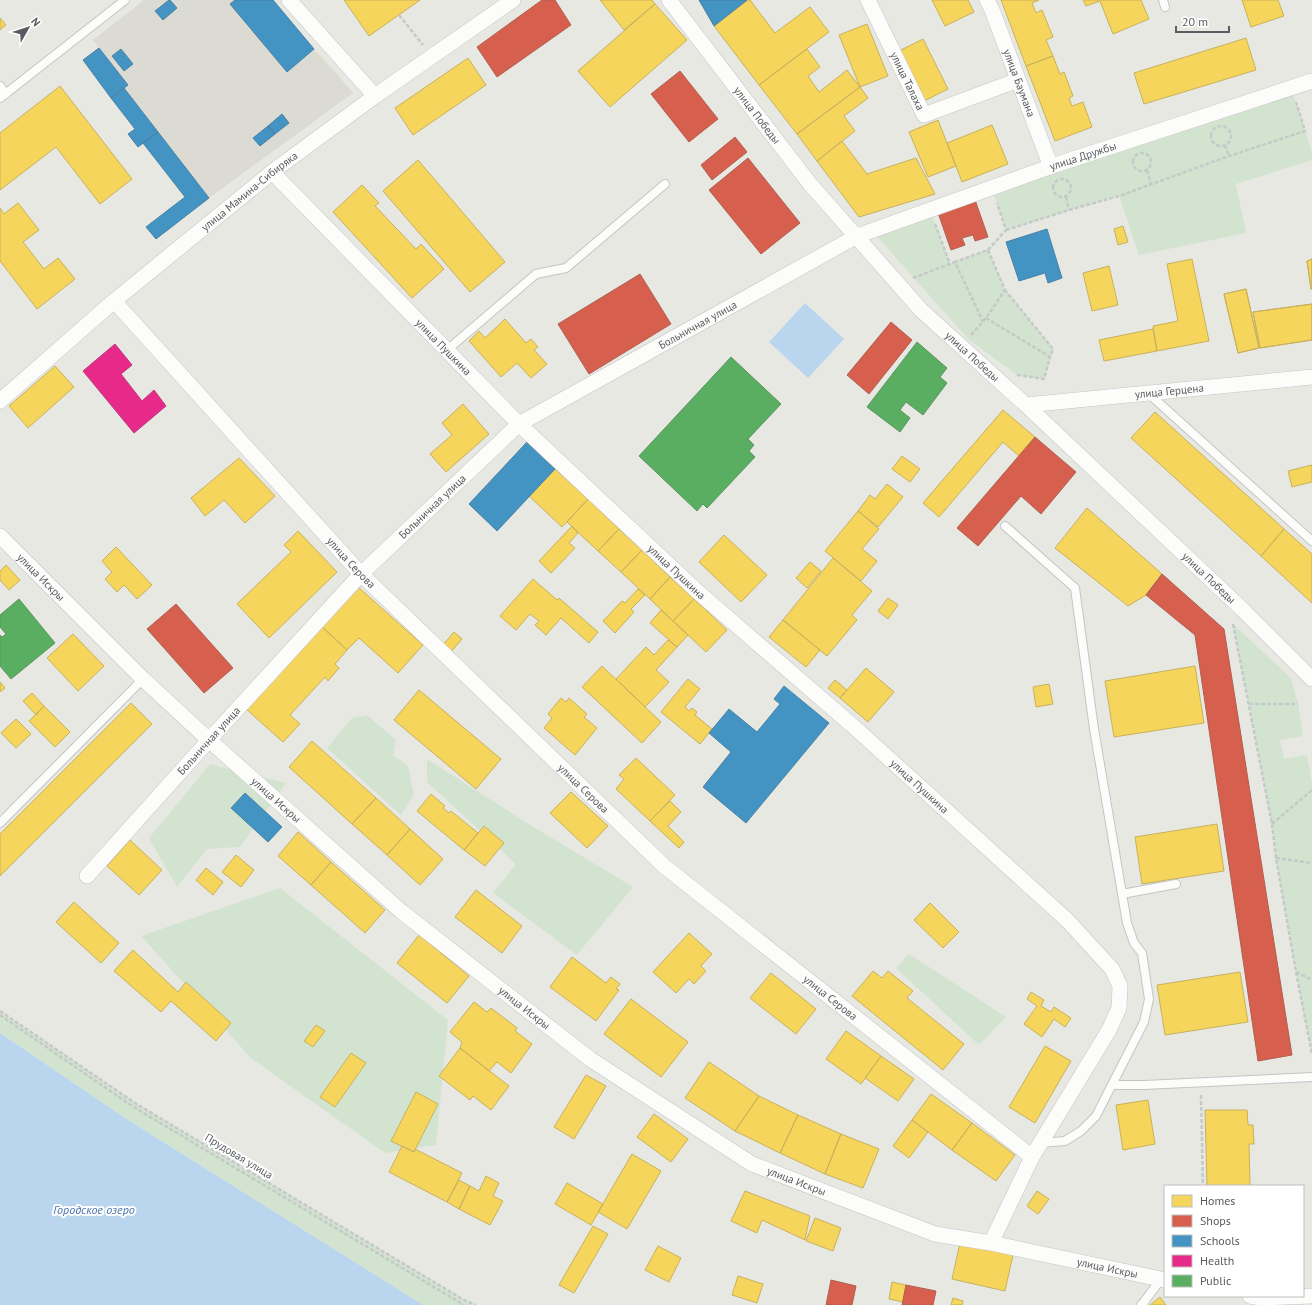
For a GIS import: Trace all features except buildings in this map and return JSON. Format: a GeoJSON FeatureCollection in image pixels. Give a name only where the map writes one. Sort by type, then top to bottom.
{"type":"FeatureCollection","features":[{"type":"Feature","properties":{"kind":"street","name":"улица Мамина-Сибиряка"},"geometry":{"type":"LineString","coordinates":[[0,401],[114,301],[272,172],[375,96],[513,0]]}},
{"type":"Feature","properties":{"kind":"street","name":"улица Победы"},"geometry":{"type":"LineString","coordinates":[[669,0],[810,184],[921,310],[1026,405],[1243,610],[1312,679]]}},
{"type":"Feature","properties":{"kind":"street","name":"улица Талаха"},"geometry":{"type":"LineString","coordinates":[[868,0],[924,115],[1018,80]]}},
{"type":"Feature","properties":{"kind":"street","name":"улица Баумана"},"geometry":{"type":"LineString","coordinates":[[987,0],[1051,167]]}},
{"type":"Feature","properties":{"kind":"street"},"geometry":{"type":"LineString","coordinates":[[291,1],[375,96]]}},
{"type":"Feature","properties":{"kind":"street","name":"улица Дружбы"},"geometry":{"type":"LineString","coordinates":[[856,236],[1051,167],[1312,81]]}},
{"type":"Feature","properties":{"kind":"street","name":"улица Пушкина"},"geometry":{"type":"LineString","coordinates":[[272,172],[519,424],[698,592],[854,726],[1067,920],[1112,969],[1120,986],[1119,1008],[1108,1030],[1032,1157]]}},
{"type":"Feature","properties":{"kind":"street","name":"Больничная улица"},"geometry":{"type":"LineString","coordinates":[[87,876],[361,574],[519,424],[856,236]]}},
{"type":"Feature","properties":{"kind":"street","name":"улица Серова"},"geometry":{"type":"LineString","coordinates":[[114,301],[361,574],[664,866],[1032,1157]]}},
{"type":"Feature","properties":{"kind":"street","name":"улица Герцена"},"geometry":{"type":"LineString","coordinates":[[1026,405],[1312,377]]}},
{"type":"Feature","properties":{"kind":"street","name":"улица Искры"},"geometry":{"type":"LineString","coordinates":[[0,536],[143,679],[209,740],[402,912],[590,1059],[739,1156],[752,1164],[935,1234],[991,1243],[1163,1280]]}},
{"type":"Feature","properties":{"kind":"street"},"geometry":{"type":"LineString","coordinates":[[991,1243],[1032,1157]]}},
{"type":"Feature","properties":{"kind":"street"},"geometry":{"type":"LineString","coordinates":[[1256,1297],[1286,1297]]}},
{"type":"Feature","properties":{"kind":"lane"},"geometry":{"type":"LineString","coordinates":[[0,86],[3,96],[125,0]]}},
{"type":"Feature","properties":{"kind":"lane"},"geometry":{"type":"LineString","coordinates":[[447,350],[536,274],[566,268],[665,184]]}},
{"type":"Feature","properties":{"kind":"lane"},"geometry":{"type":"LineString","coordinates":[[1147,392],[1312,541]]}},
{"type":"Feature","properties":{"kind":"lane"},"geometry":{"type":"LineString","coordinates":[[1005,526],[1075,588],[1094,728],[1127,923],[1134,943],[1142,953],[1150,998],[1144,1022],[1096,1116],[1081,1131],[1065,1141],[1040,1143]]}},
{"type":"Feature","properties":{"kind":"lane"},"geometry":{"type":"LineString","coordinates":[[0,822],[143,679]]}},
{"type":"Feature","properties":{"kind":"lane"},"geometry":{"type":"LineString","coordinates":[[1122,894],[1176,884]]}},
{"type":"Feature","properties":{"kind":"lane"},"geometry":{"type":"LineString","coordinates":[[1112,1085],[1144,1085],[1312,1077]]}},
{"type":"Feature","properties":{"kind":"lane"},"geometry":{"type":"LineString","coordinates":[[1141,1305],[1163,1280]]}},
{"type":"Feature","properties":{"kind":"path"},"geometry":{"type":"LineString","coordinates":[[400,15],[427,50]]}},
{"type":"Feature","properties":{"kind":"path"},"geometry":{"type":"LineString","coordinates":[[918,283],[913,278],[988,250],[1006,230],[1119,196],[1229,156],[1305,131],[1291,88]]}},
{"type":"Feature","properties":{"kind":"path"},"geometry":{"type":"LineString","coordinates":[[1218,127],[1224,127],[1230,131],[1230,141],[1225,145],[1219,146],[1212,140],[1213,131],[1218,127]]}},
{"type":"Feature","properties":{"kind":"path"},"geometry":{"type":"LineString","coordinates":[[1225,145],[1229,156]]}},
{"type":"Feature","properties":{"kind":"path"},"geometry":{"type":"LineString","coordinates":[[1140,154],[1145,154],[1150,157],[1151,166],[1147,170],[1141,171],[1134,166],[1135,158],[1140,154]]}},
{"type":"Feature","properties":{"kind":"path"},"geometry":{"type":"LineString","coordinates":[[1147,170],[1152,184]]}},
{"type":"Feature","properties":{"kind":"path"},"geometry":{"type":"LineString","coordinates":[[1060,179],[1069,181],[1072,187],[1071,192],[1066,197],[1057,196],[1054,191],[1055,182],[1060,179]]}},
{"type":"Feature","properties":{"kind":"path"},"geometry":{"type":"LineString","coordinates":[[992,188],[1006,230]]}},
{"type":"Feature","properties":{"kind":"path"},"geometry":{"type":"LineString","coordinates":[[1066,197],[1069,210]]}},
{"type":"Feature","properties":{"kind":"path"},"geometry":{"type":"LineString","coordinates":[[930,210],[950,264]]}},
{"type":"Feature","properties":{"kind":"path"},"geometry":{"type":"LineString","coordinates":[[988,250],[1005,290],[1053,349],[1044,379],[1017,375],[1011,370]]}},
{"type":"Feature","properties":{"kind":"path"},"geometry":{"type":"LineString","coordinates":[[955,262],[983,322]]}},
{"type":"Feature","properties":{"kind":"path"},"geometry":{"type":"LineString","coordinates":[[961,346],[983,322],[1005,290]]}},
{"type":"Feature","properties":{"kind":"path"},"geometry":{"type":"LineString","coordinates":[[986,318],[1050,358]]}},
{"type":"Feature","properties":{"kind":"path"},"geometry":{"type":"LineString","coordinates":[[1233,624],[1272,824],[1276,858],[1312,1054]]}},
{"type":"Feature","properties":{"kind":"path"},"geometry":{"type":"LineString","coordinates":[[1249,704],[1298,704]]}},
{"type":"Feature","properties":{"kind":"path"},"geometry":{"type":"LineString","coordinates":[[1272,824],[1312,790]]}},
{"type":"Feature","properties":{"kind":"path"},"geometry":{"type":"LineString","coordinates":[[1276,858],[1312,863]]}},
{"type":"Feature","properties":{"kind":"path"},"geometry":{"type":"LineString","coordinates":[[1296,972],[1312,980]]}},
{"type":"Feature","properties":{"kind":"path","name":"Прудовая улица"},"geometry":{"type":"LineString","coordinates":[[0,1011],[135,1103],[464,1300],[476,1305]]}},
{"type":"Feature","properties":{"kind":"path"},"geometry":{"type":"LineString","coordinates":[[0,1015],[132,1106],[464,1305]]}},
{"type":"Feature","properties":{"kind":"path"},"geometry":{"type":"LineString","coordinates":[[1201,1082],[1203,1185]]}},
{"type":"Feature","properties":{"kind":"shaded area"},"geometry":{"type":"Polygon","coordinates":[[[144,0],[273,0],[353,93],[209,198],[124,88],[128,85],[93,40],[144,0]]]}},
{"type":"Feature","properties":{"kind":"green space"},"geometry":{"type":"Polygon","coordinates":[[[1291,88],[1312,152],[1312,160],[1236,184],[1246,233],[1139,255],[1119,196],[1006,230],[992,188],[1291,88]]]}},
{"type":"Feature","properties":{"kind":"green space"},"geometry":{"type":"Polygon","coordinates":[[[930,210],[950,264],[988,250],[1005,290],[1053,349],[1044,379],[1017,375],[968,339],[872,231],[930,210]]]}},
{"type":"Feature","properties":{"kind":"green space"},"geometry":{"type":"Polygon","coordinates":[[[1233,624],[1291,678],[1298,704],[1303,736],[1280,740],[1284,759],[1307,755],[1312,783],[1312,1054],[1276,858],[1272,824],[1233,624]]]}},
{"type":"Feature","properties":{"kind":"green space"},"geometry":{"type":"Polygon","coordinates":[[[367,715],[396,740],[393,755],[408,766],[414,794],[401,815],[327,748],[352,718],[367,715]]]}},
{"type":"Feature","properties":{"kind":"green space"},"geometry":{"type":"Polygon","coordinates":[[[427,759],[532,826],[633,887],[577,955],[493,893],[516,864],[427,782],[427,759]]]}},
{"type":"Feature","properties":{"kind":"green space"},"geometry":{"type":"Polygon","coordinates":[[[210,764],[286,783],[240,847],[207,849],[177,887],[149,838],[210,764]]]}},
{"type":"Feature","properties":{"kind":"green space"},"geometry":{"type":"Polygon","coordinates":[[[280,888],[448,1020],[436,1145],[385,1153],[251,1058],[141,936],[280,888]]]}},
{"type":"Feature","properties":{"kind":"green space"},"geometry":{"type":"Polygon","coordinates":[[[909,954],[1006,1017],[979,1045],[896,968],[909,954]]]}},
{"type":"Feature","properties":{"kind":"green space"},"geometry":{"type":"Polygon","coordinates":[[[0,1011],[135,1103],[464,1300],[476,1305],[423,1305],[125,1118],[0,1033],[0,1011]]]}},
{"type":"Feature","properties":{"kind":"water"},"geometry":{"type":"Polygon","coordinates":[[[805,303],[844,339],[808,378],[769,342],[805,303]]]}},
{"type":"Feature","properties":{"kind":"water","name":"Городское озеро"},"geometry":{"type":"Polygon","coordinates":[[[0,1033],[125,1118],[423,1305],[0,1305],[0,1033]]]}}]}
